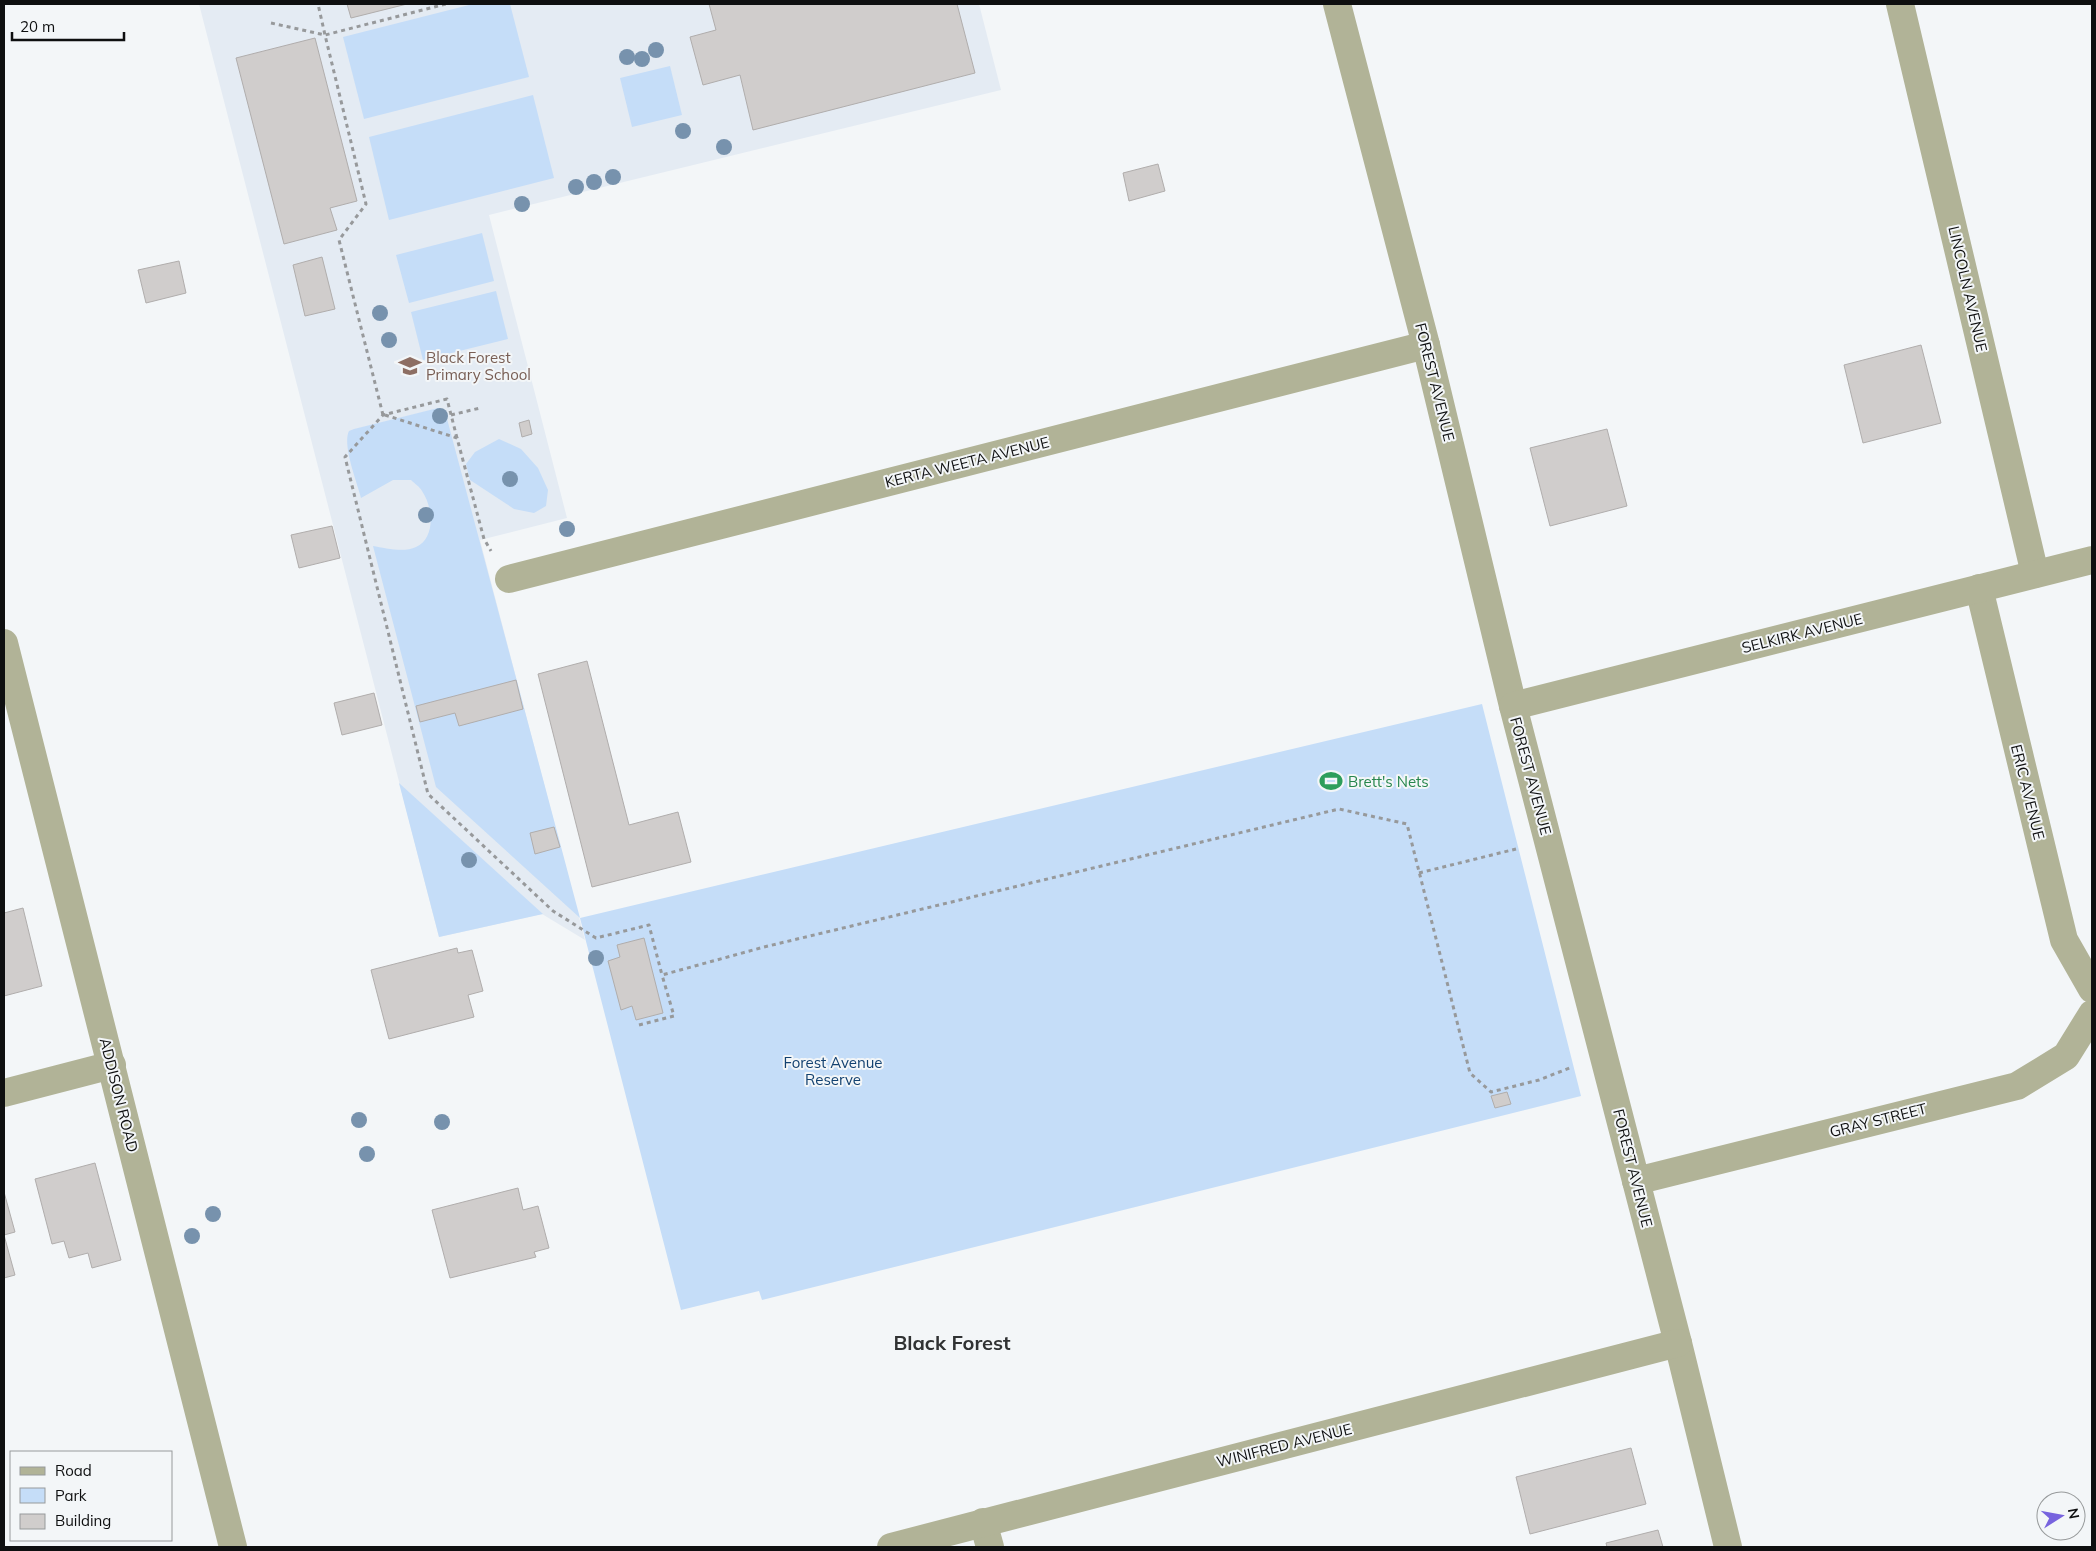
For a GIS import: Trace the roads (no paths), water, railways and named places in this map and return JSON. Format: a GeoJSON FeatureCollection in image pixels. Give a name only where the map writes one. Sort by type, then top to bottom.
{"type":"FeatureCollection","features":[{"type":"Feature","properties":{"kind":"street","name":"FOREST AVENUE"},"geometry":{"type":"LineString","coordinates":[[1337,4],[1426,345],[1513,706],[1678,1343],[1728,1547]]}},
{"type":"Feature","properties":{"kind":"street","name":"LINCOLN AVENUE"},"geometry":{"type":"LineString","coordinates":[[1900,4],[2035,574]]}},
{"type":"Feature","properties":{"kind":"street","name":"KERTA WEETA AVENUE"},"geometry":{"type":"LineString","coordinates":[[509,579],[1426,345]]}},
{"type":"Feature","properties":{"kind":"street","name":"SELKIRK AVENUE"},"geometry":{"type":"LineString","coordinates":[[1513,706],[2092,560]]}},
{"type":"Feature","properties":{"kind":"street","name":"ERIC AVENUE"},"geometry":{"type":"LineString","coordinates":[[1979,588],[2064,940],[2092,989]]}},
{"type":"Feature","properties":{"kind":"street","name":"ADDISON ROAD"},"geometry":{"type":"LineString","coordinates":[[4,643],[233,1547]]}},
{"type":"Feature","properties":{"kind":"street","name":"GRAY STREET"},"geometry":{"type":"LineString","coordinates":[[1636,1181],[2017,1086],[2066,1056],[2092,1014]]}},
{"type":"Feature","properties":{"kind":"street"},"geometry":{"type":"LineString","coordinates":[[4,1093],[112,1065]]}},
{"type":"Feature","properties":{"kind":"street","name":"WINIFRED AVENUE"},"geometry":{"type":"LineString","coordinates":[[891,1547],[987,1535],[1678,1343]]}},
{"type":"Feature","properties":{"kind":"place","name":"Black Forest Primary School"},"geometry":{"type":"Point","coordinates":[410,366]}},
{"type":"Feature","properties":{"kind":"place","name":"Brett's Nets"},"geometry":{"type":"Point","coordinates":[1331,781]}},
{"type":"Feature","properties":{"kind":"district","name":"Black Forest"},"geometry":{"type":"Point","coordinates":[952,1342]}},
{"type":"Feature","properties":{"kind":"park label","name":"Forest Avenue Reserve"},"geometry":{"type":"Point","coordinates":[833,1070]}}]}
